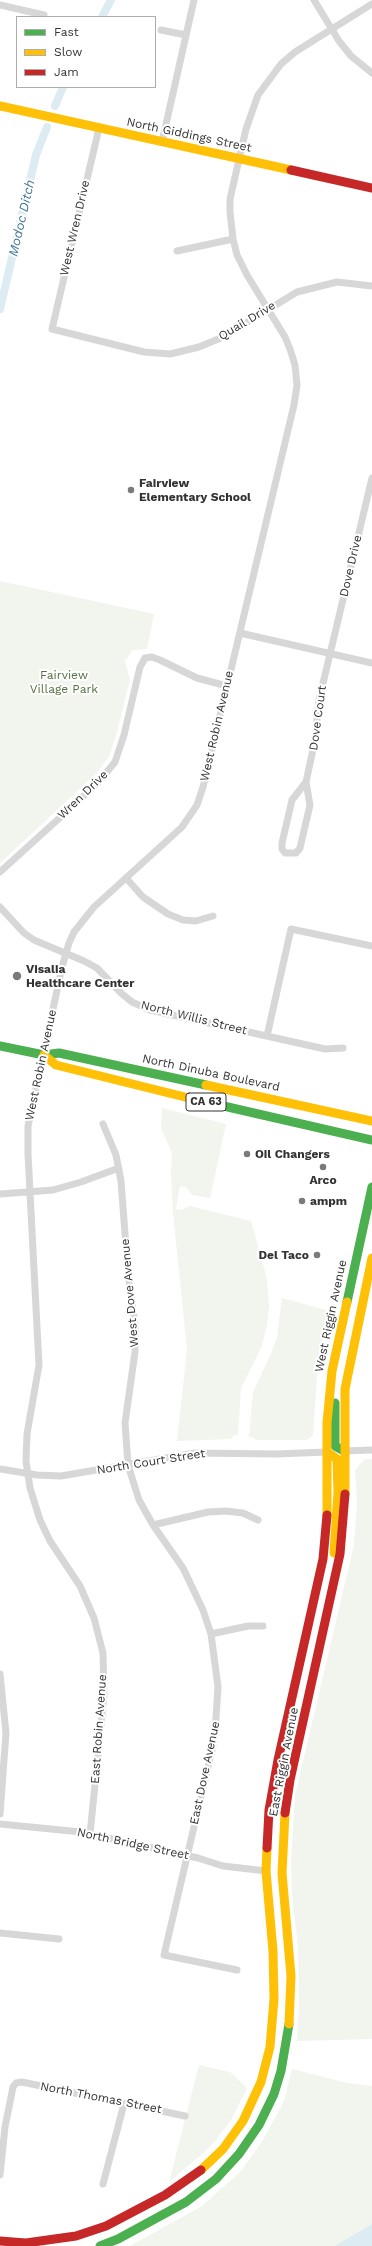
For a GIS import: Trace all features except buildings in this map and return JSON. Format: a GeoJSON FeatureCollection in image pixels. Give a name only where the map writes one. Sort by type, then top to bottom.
{"type":"FeatureCollection","features":[{"type":"Feature","properties":{"kind":"main road","name":"North Giddings Street"},"geometry":{"type":"LineString","coordinates":[[0,106],[372,188]]}},
{"type":"Feature","properties":{"kind":"main road","name":"North Dinuba Boulevard"},"geometry":{"type":"LineString","coordinates":[[0,1046],[44,1055],[59,1053],[372,1120]]}},
{"type":"Feature","properties":{"kind":"main road","name":"North Dinuba Boulevard"},"geometry":{"type":"LineString","coordinates":[[44,1055],[56,1065],[63,1067],[166,1093],[372,1140]]}},
{"type":"Feature","properties":{"kind":"main road","name":"West Riggin Avenue"},"geometry":{"type":"LineString","coordinates":[[328,1452],[329,1397],[338,1337],[372,1187]]}},
{"type":"Feature","properties":{"kind":"main road"},"geometry":{"type":"LineString","coordinates":[[338,1337],[334,1433],[335,1446],[344,1452],[345,1389],[372,1258]]}},
{"type":"Feature","properties":{"kind":"main road"},"geometry":{"type":"LineString","coordinates":[[328,1452],[337,1459],[337,1513],[334,1556],[335,1580]]}},
{"type":"Feature","properties":{"kind":"main road","name":"East Riggin Avenue"},"geometry":{"type":"LineString","coordinates":[[0,2241],[26,2243],[76,2236],[106,2226],[165,2196],[206,2167],[228,2142],[249,2110],[262,2078],[270,2047],[274,1982],[266,1871],[267,1828],[272,1789],[325,1543],[329,1500],[328,1452]]}},
{"type":"Feature","properties":{"kind":"main road","name":"East Riggin Avenue"},"geometry":{"type":"LineString","coordinates":[[100,2246],[118,2239],[186,2202],[216,2180],[245,2147],[263,2118],[277,2086],[286,2049],[291,1976],[282,1873],[284,1822],[293,1763],[335,1580],[344,1520],[344,1452]]}},
{"type":"Feature","properties":{"kind":"main road"},"geometry":{"type":"LineString","coordinates":[[270,2047],[286,2049]]}},
{"type":"Feature","properties":{"kind":"street"},"geometry":{"type":"LineString","coordinates":[[162,142],[194,0]]}},
{"type":"Feature","properties":{"kind":"street"},"geometry":{"type":"LineString","coordinates":[[314,0],[331,29],[351,56],[372,72]]}},
{"type":"Feature","properties":{"kind":"street","name":"West Robin Avenue"},"geometry":{"type":"LineString","coordinates":[[27,1474],[27,1434],[39,1365],[28,1126],[65,954],[74,932],[83,918],[182,827],[194,811],[203,787],[294,405],[297,385],[295,365],[290,349],[268,308],[247,275],[237,255],[233,239],[230,199],[238,158],[251,112],[267,80],[281,64],[296,52],[372,4]]}},
{"type":"Feature","properties":{"kind":"street"},"geometry":{"type":"LineString","coordinates":[[0,5],[44,15]]}},
{"type":"Feature","properties":{"kind":"street"},"geometry":{"type":"LineString","coordinates":[[162,30],[186,35]]}},
{"type":"Feature","properties":{"kind":"street","name":"West Wren Drive"},"geometry":{"type":"LineString","coordinates":[[52,329],[99,128]]}},
{"type":"Feature","properties":{"kind":"street"},"geometry":{"type":"LineString","coordinates":[[177,251],[233,239]]}},
{"type":"Feature","properties":{"kind":"street","name":"Quail Drive"},"geometry":{"type":"LineString","coordinates":[[52,329],[144,352],[170,354],[224,337],[268,308],[297,292],[337,282],[372,286]]}},
{"type":"Feature","properties":{"kind":"street","name":"Dove Drive"},"geometry":{"type":"LineString","coordinates":[[330,654],[372,478]]}},
{"type":"Feature","properties":{"kind":"street"},"geometry":{"type":"LineString","coordinates":[[240,633],[372,663]]}},
{"type":"Feature","properties":{"kind":"street","name":"Dove Court"},"geometry":{"type":"LineString","coordinates":[[306,782],[292,800],[282,843],[282,849],[285,853],[296,853],[300,848],[310,805],[306,782],[315,740],[319,700],[330,654]]}},
{"type":"Feature","properties":{"kind":"street","name":"Wren Drive"},"geometry":{"type":"LineString","coordinates":[[0,872],[97,784],[115,762],[124,735],[141,662],[145,658],[152,657],[197,678],[227,686]]}},
{"type":"Feature","properties":{"kind":"street"},"geometry":{"type":"LineString","coordinates":[[126,878],[143,897],[168,914],[183,920],[196,921],[213,916]]}},
{"type":"Feature","properties":{"kind":"street","name":"North Willis Street"},"geometry":{"type":"LineString","coordinates":[[0,907],[24,933],[34,940],[96,968],[132,1002],[150,1010],[325,1048],[343,1048]]}},
{"type":"Feature","properties":{"kind":"street"},"geometry":{"type":"LineString","coordinates":[[267,1036],[291,929],[372,946]]}},
{"type":"Feature","properties":{"kind":"street","name":"West Dove Avenue"},"geometry":{"type":"LineString","coordinates":[[103,1124],[119,1168],[123,1193],[128,1273],[136,1339],[134,1370],[125,1423],[128,1465]]}},
{"type":"Feature","properties":{"kind":"street"},"geometry":{"type":"LineString","coordinates":[[0,1194],[67,1187],[119,1168]]}},
{"type":"Feature","properties":{"kind":"street"},"geometry":{"type":"LineString","coordinates":[[344,1452],[372,1450]]}},
{"type":"Feature","properties":{"kind":"street","name":"North Court Street"},"geometry":{"type":"LineString","coordinates":[[0,1469],[27,1474],[71,1475],[204,1452],[276,1454],[328,1452]]}},
{"type":"Feature","properties":{"kind":"street","name":"East Dove Avenue"},"geometry":{"type":"LineString","coordinates":[[128,1465],[139,1500],[153,1525],[189,1580],[211,1634],[218,1686],[215,1732],[164,1955],[237,1970]]}},
{"type":"Feature","properties":{"kind":"street","name":"East Robin Avenue"},"geometry":{"type":"LineString","coordinates":[[27,1474],[40,1520],[50,1541],[80,1586],[94,1618],[103,1654],[104,1696],[90,1834]]}},
{"type":"Feature","properties":{"kind":"street"},"geometry":{"type":"LineString","coordinates":[[153,1525],[208,1512],[226,1511],[243,1513],[258,1520]]}},
{"type":"Feature","properties":{"kind":"street"},"geometry":{"type":"LineString","coordinates":[[211,1634],[248,1626],[263,1626]]}},
{"type":"Feature","properties":{"kind":"street"},"geometry":{"type":"LineString","coordinates":[[0,1674],[6,1733],[0,1814]]}},
{"type":"Feature","properties":{"kind":"street","name":"North Bridge Street"},"geometry":{"type":"LineString","coordinates":[[0,1824],[90,1834],[187,1856],[235,1869],[266,1871]]}},
{"type":"Feature","properties":{"kind":"street"},"geometry":{"type":"LineString","coordinates":[[0,1933],[59,1939]]}},
{"type":"Feature","properties":{"kind":"street","name":"North Thomas Street"},"geometry":{"type":"LineString","coordinates":[[0,2175],[5,2127],[13,2087],[16,2083],[22,2082],[185,2116]]}},
{"type":"Feature","properties":{"kind":"street"},"geometry":{"type":"LineString","coordinates":[[103,2184],[124,2104]]}},
{"type":"Feature","properties":{"kind":"green space","name":"Fairview Village Park"},"geometry":{"type":"Polygon","coordinates":[[[0,581],[154,614],[147,649],[133,650],[125,661],[130,680],[116,736],[109,756],[97,773],[0,863],[0,581]]]}},
{"type":"Feature","properties":{"kind":"green space"},"geometry":{"type":"Polygon","coordinates":[[[162,1108],[226,1124],[210,1198],[192,1195],[186,1187],[180,1186],[176,1209],[181,1210],[190,1206],[251,1221],[267,1279],[269,1306],[267,1326],[261,1348],[241,1388],[238,1435],[234,1435],[231,1439],[177,1441],[187,1350],[173,1213],[171,1174],[172,1153],[161,1128],[162,1108]]]}},
{"type":"Feature","properties":{"kind":"green space"},"geometry":{"type":"Polygon","coordinates":[[[282,1298],[326,1310],[328,1315],[318,1361],[313,1435],[307,1440],[256,1440],[253,1437],[249,1437],[253,1392],[271,1354],[277,1337],[282,1298]]]}},
{"type":"Feature","properties":{"kind":"green space"},"geometry":{"type":"Polygon","coordinates":[[[365,1459],[372,1459],[372,2039],[297,2041],[299,2005],[298,1945],[292,1896],[291,1861],[295,1795],[354,1545],[357,1501],[355,1470],[365,1459]]]}},
{"type":"Feature","properties":{"kind":"green space"},"geometry":{"type":"Polygon","coordinates":[[[199,2065],[230,2072],[247,2088],[230,2122],[209,2148],[169,2182],[199,2065]]]}},
{"type":"Feature","properties":{"kind":"green space"},"geometry":{"type":"Polygon","coordinates":[[[292,2069],[347,2083],[372,2086],[372,2246],[130,2246],[202,2206],[242,2170],[263,2140],[284,2101],[292,2069]]]}},
{"type":"Feature","properties":{"kind":"shaded area"},"geometry":{"type":"Polygon","coordinates":[[[372,2224],[372,2246],[335,2246],[372,2224]]]}},
{"type":"Feature","properties":{"kind":"waterway","name":"Modoc Ditch"},"geometry":{"type":"LineString","coordinates":[[103,16],[111,0]]}},
{"type":"Feature","properties":{"kind":"waterway","name":"Modoc Ditch"},"geometry":{"type":"LineString","coordinates":[[55,106],[63,88]]}},
{"type":"Feature","properties":{"kind":"waterway","name":"Modoc Ditch"},"geometry":{"type":"LineString","coordinates":[[0,309],[36,155],[47,127]]}},
{"type":"Feature","properties":{"kind":"traffic: fast"},"geometry":{"type":"LineString","coordinates":[[0,1046],[44,1055],[59,1053],[206,1085]]}},
{"type":"Feature","properties":{"kind":"traffic: fast"},"geometry":{"type":"LineString","coordinates":[[193,1099],[372,1140]]}},
{"type":"Feature","properties":{"kind":"traffic: fast"},"geometry":{"type":"LineString","coordinates":[[347,1302],[372,1187]]}},
{"type":"Feature","properties":{"kind":"traffic: fast"},"geometry":{"type":"LineString","coordinates":[[335,1403],[335,1446],[344,1451]]}},
{"type":"Feature","properties":{"kind":"traffic: fast"},"geometry":{"type":"LineString","coordinates":[[100,2246],[118,2239],[186,2202],[216,2179],[239,2154],[259,2125],[274,2094],[281,2071],[289,2024]]}},
{"type":"Feature","properties":{"kind":"traffic: slow"},"geometry":{"type":"LineString","coordinates":[[0,106],[291,170]]}},
{"type":"Feature","properties":{"kind":"traffic: slow"},"geometry":{"type":"LineString","coordinates":[[44,1055],[56,1065],[193,1099]]}},
{"type":"Feature","properties":{"kind":"traffic: slow"},"geometry":{"type":"LineString","coordinates":[[206,1085],[372,1121]]}},
{"type":"Feature","properties":{"kind":"traffic: slow"},"geometry":{"type":"LineString","coordinates":[[345,1494],[345,1389],[372,1258]]}},
{"type":"Feature","properties":{"kind":"traffic: slow"},"geometry":{"type":"LineString","coordinates":[[327,1515],[327,1423],[332,1371],[347,1302]]}},
{"type":"Feature","properties":{"kind":"traffic: slow"},"geometry":{"type":"LineString","coordinates":[[327,1452],[337,1459],[338,1492],[334,1553]]}},
{"type":"Feature","properties":{"kind":"traffic: slow"},"geometry":{"type":"LineString","coordinates":[[285,1813],[282,1873],[291,1976],[289,2024]]}},
{"type":"Feature","properties":{"kind":"traffic: slow"},"geometry":{"type":"LineString","coordinates":[[201,2170],[223,2149],[243,2121],[261,2082],[270,2047],[274,1999],[273,1951],[266,1871],[267,1848]]}},
{"type":"Feature","properties":{"kind":"traffic: jam"},"geometry":{"type":"LineString","coordinates":[[291,170],[372,188]]}},
{"type":"Feature","properties":{"kind":"traffic: jam"},"geometry":{"type":"LineString","coordinates":[[285,1813],[290,1780],[340,1554],[345,1494]]}},
{"type":"Feature","properties":{"kind":"traffic: jam"},"geometry":{"type":"LineString","coordinates":[[267,1848],[269,1810],[278,1760],[323,1559],[327,1515]]}},
{"type":"Feature","properties":{"kind":"traffic: jam"},"geometry":{"type":"LineString","coordinates":[[0,2241],[26,2243],[76,2236],[106,2226],[165,2195],[201,2170]]}},
{"type":"Feature","properties":{"kind":"place","name":"Fairview Elementary School"},"geometry":{"type":"Point","coordinates":[131,490]}},
{"type":"Feature","properties":{"kind":"place","name":"Visalia Healthcare Center"},"geometry":{"type":"Point","coordinates":[17,976]}},
{"type":"Feature","properties":{"kind":"place","name":"Oil Changers"},"geometry":{"type":"Point","coordinates":[247,1154]}},
{"type":"Feature","properties":{"kind":"place","name":"Arco"},"geometry":{"type":"Point","coordinates":[323,1167]}},
{"type":"Feature","properties":{"kind":"place","name":"ampm"},"geometry":{"type":"Point","coordinates":[302,1201]}},
{"type":"Feature","properties":{"kind":"place","name":"Del Taco"},"geometry":{"type":"Point","coordinates":[317,1255]}}]}
